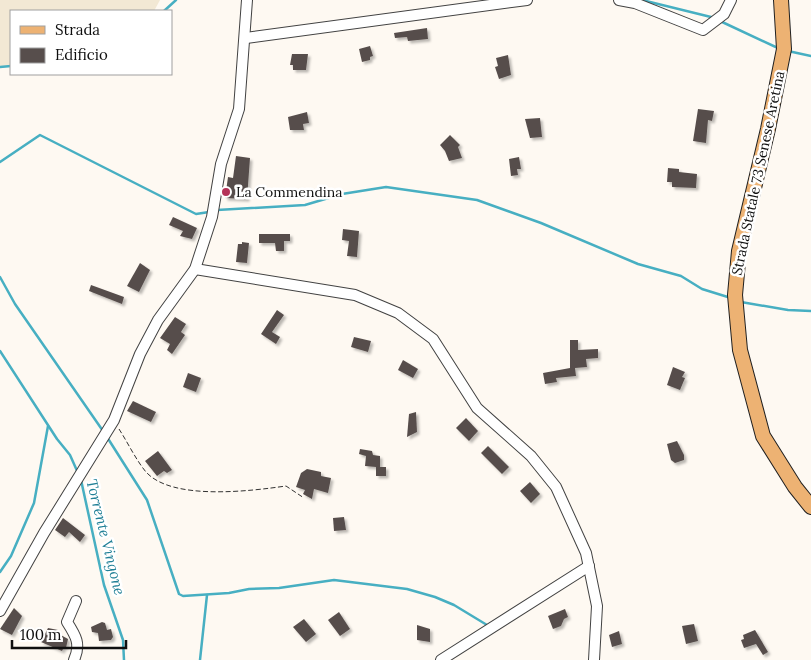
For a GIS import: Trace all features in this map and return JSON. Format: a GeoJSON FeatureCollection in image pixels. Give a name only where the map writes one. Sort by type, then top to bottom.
{"type":"FeatureCollection","features":[{"type":"Feature","properties":{"kind":"main road","name":"Strada Statale 73 Senese Aretina"},"geometry":{"type":"LineString","coordinates":[[781,0],[784,49],[740,251],[735,295],[740,350],[763,436],[795,487],[811,507]]}},
{"type":"Feature","properties":{"kind":"street"},"geometry":{"type":"LineString","coordinates":[[0,611],[114,420],[140,354],[158,320],[195,269],[212,217],[221,164],[239,109],[246,38],[247,0]]}},
{"type":"Feature","properties":{"kind":"street"},"geometry":{"type":"LineString","coordinates":[[246,38],[527,0]]}},
{"type":"Feature","properties":{"kind":"street"},"geometry":{"type":"LineString","coordinates":[[619,0],[635,3],[703,30],[724,14],[731,0]]}},
{"type":"Feature","properties":{"kind":"street"},"geometry":{"type":"LineString","coordinates":[[195,269],[354,295],[398,314],[426,334],[432,340],[477,408],[531,456],[556,487],[586,552],[597,606],[594,660]]}},
{"type":"Feature","properties":{"kind":"street"},"geometry":{"type":"LineString","coordinates":[[441,660],[589,566]]}},
{"type":"Feature","properties":{"kind":"street"},"geometry":{"type":"LineString","coordinates":[[74,660],[79,649],[78,639],[68,622],[76,601]]}},
{"type":"Feature","properties":{"kind":"path"},"geometry":{"type":"LineString","coordinates":[[114,420],[146,473],[166,484],[208,491],[237,491],[286,486],[304,498]]}},
{"type":"Feature","properties":{"kind":"shaded area"},"geometry":{"type":"Polygon","coordinates":[[[0,0],[160,0],[155,10],[10,10],[10,66],[0,67],[0,0]]]}},
{"type":"Feature","properties":{"kind":"building"},"geometry":{"type":"Polygon","coordinates":[[[427,28],[428,39],[408,41],[407,37],[395,38],[394,33],[427,28]]]}},
{"type":"Feature","properties":{"kind":"building"},"geometry":{"type":"Polygon","coordinates":[[[370,46],[373,56],[370,57],[370,60],[362,62],[359,49],[370,46]]]}},
{"type":"Feature","properties":{"kind":"building"},"geometry":{"type":"Polygon","coordinates":[[[292,54],[308,54],[306,70],[293,70],[293,65],[290,65],[292,54]]]}},
{"type":"Feature","properties":{"kind":"building"},"geometry":{"type":"Polygon","coordinates":[[[508,55],[511,75],[499,79],[495,67],[498,66],[496,58],[508,55]]]}},
{"type":"Feature","properties":{"kind":"building"},"geometry":{"type":"Polygon","coordinates":[[[698,109],[714,111],[712,121],[708,120],[706,143],[693,141],[698,109]]]}},
{"type":"Feature","properties":{"kind":"building"},"geometry":{"type":"Polygon","coordinates":[[[307,112],[309,123],[303,124],[304,130],[290,130],[288,117],[307,112]]]}},
{"type":"Feature","properties":{"kind":"building"},"geometry":{"type":"Polygon","coordinates":[[[540,118],[542,137],[530,138],[525,119],[540,118]]]}},
{"type":"Feature","properties":{"kind":"building"},"geometry":{"type":"Polygon","coordinates":[[[450,135],[460,145],[458,147],[462,158],[449,161],[440,145],[450,135]]]}},
{"type":"Feature","properties":{"kind":"building"},"geometry":{"type":"Polygon","coordinates":[[[236,156],[250,158],[247,199],[225,198],[228,177],[233,178],[236,156]]]}},
{"type":"Feature","properties":{"kind":"building"},"geometry":{"type":"Polygon","coordinates":[[[519,157],[521,169],[517,169],[518,175],[511,176],[509,159],[519,157]]]}},
{"type":"Feature","properties":{"kind":"building"},"geometry":{"type":"Polygon","coordinates":[[[668,168],[679,169],[679,172],[697,174],[696,188],[672,187],[672,182],[667,182],[668,168]]]}},
{"type":"Feature","properties":{"kind":"building"},"geometry":{"type":"Polygon","coordinates":[[[173,217],[197,228],[192,239],[180,236],[183,231],[169,225],[173,217]]]}},
{"type":"Feature","properties":{"kind":"building"},"geometry":{"type":"Polygon","coordinates":[[[343,229],[359,231],[357,257],[347,256],[349,241],[342,240],[343,229]]]}},
{"type":"Feature","properties":{"kind":"building"},"geometry":{"type":"Polygon","coordinates":[[[259,234],[290,234],[290,241],[284,241],[284,251],[276,251],[275,243],[259,243],[259,234]]]}},
{"type":"Feature","properties":{"kind":"building"},"geometry":{"type":"Polygon","coordinates":[[[242,242],[249,243],[247,263],[236,262],[238,244],[242,244],[242,242]]]}},
{"type":"Feature","properties":{"kind":"building"},"geometry":{"type":"Polygon","coordinates":[[[140,263],[150,270],[139,292],[127,286],[140,263]]]}},
{"type":"Feature","properties":{"kind":"building"},"geometry":{"type":"Polygon","coordinates":[[[91,285],[124,297],[122,304],[89,291],[91,285]]]}},
{"type":"Feature","properties":{"kind":"building"},"geometry":{"type":"Polygon","coordinates":[[[277,310],[284,315],[272,332],[280,337],[276,344],[261,334],[277,310]]]}},
{"type":"Feature","properties":{"kind":"building"},"geometry":{"type":"Polygon","coordinates":[[[175,317],[186,324],[181,332],[185,335],[172,354],[167,350],[170,344],[160,338],[175,317]]]}},
{"type":"Feature","properties":{"kind":"building"},"geometry":{"type":"Polygon","coordinates":[[[354,337],[371,341],[368,352],[351,347],[354,337]]]}},
{"type":"Feature","properties":{"kind":"building"},"geometry":{"type":"Polygon","coordinates":[[[570,340],[578,340],[578,350],[598,349],[598,358],[586,359],[587,367],[575,368],[576,376],[556,378],[557,382],[545,384],[543,373],[570,368],[570,340]]]}},
{"type":"Feature","properties":{"kind":"building"},"geometry":{"type":"Polygon","coordinates":[[[403,360],[418,369],[413,378],[398,370],[403,360]]]}},
{"type":"Feature","properties":{"kind":"building"},"geometry":{"type":"Polygon","coordinates":[[[673,367],[685,372],[682,377],[685,378],[680,390],[667,385],[673,367]]]}},
{"type":"Feature","properties":{"kind":"building"},"geometry":{"type":"Polygon","coordinates":[[[188,373],[201,378],[196,392],[183,387],[188,373]]]}},
{"type":"Feature","properties":{"kind":"building"},"geometry":{"type":"Polygon","coordinates":[[[133,401],[156,412],[151,422],[127,411],[133,401]]]}},
{"type":"Feature","properties":{"kind":"building"},"geometry":{"type":"Polygon","coordinates":[[[416,412],[417,432],[407,437],[409,414],[416,412]]]}},
{"type":"Feature","properties":{"kind":"building"},"geometry":{"type":"Polygon","coordinates":[[[466,418],[478,431],[469,441],[456,428],[466,418]]]}},
{"type":"Feature","properties":{"kind":"building"},"geometry":{"type":"Polygon","coordinates":[[[677,441],[684,455],[684,460],[675,463],[671,460],[667,444],[677,441]]]}},
{"type":"Feature","properties":{"kind":"building"},"geometry":{"type":"Polygon","coordinates":[[[488,446],[509,467],[502,474],[481,453],[488,446]]]}},
{"type":"Feature","properties":{"kind":"building"},"geometry":{"type":"Polygon","coordinates":[[[360,449],[372,451],[373,455],[380,456],[380,467],[386,467],[386,476],[376,476],[376,467],[365,466],[366,456],[359,454],[360,449]]]}},
{"type":"Feature","properties":{"kind":"building"},"geometry":{"type":"Polygon","coordinates":[[[158,451],[172,470],[167,473],[164,471],[157,476],[145,461],[158,451]]]}},
{"type":"Feature","properties":{"kind":"building"},"geometry":{"type":"Polygon","coordinates":[[[307,469],[321,472],[321,476],[331,478],[328,493],[314,489],[312,499],[303,494],[305,490],[296,487],[301,473],[307,469]]]}},
{"type":"Feature","properties":{"kind":"building"},"geometry":{"type":"Polygon","coordinates":[[[530,482],[540,494],[531,503],[520,491],[530,482]]]}},
{"type":"Feature","properties":{"kind":"building"},"geometry":{"type":"Polygon","coordinates":[[[344,517],[346,530],[334,531],[333,518],[344,517]]]}},
{"type":"Feature","properties":{"kind":"building"},"geometry":{"type":"Polygon","coordinates":[[[63,518],[85,535],[80,542],[69,532],[65,537],[55,530],[63,518]]]}},
{"type":"Feature","properties":{"kind":"building"},"geometry":{"type":"Polygon","coordinates":[[[14,608],[22,616],[12,635],[0,629],[14,608]]]}},
{"type":"Feature","properties":{"kind":"building"},"geometry":{"type":"Polygon","coordinates":[[[565,609],[568,617],[564,619],[561,626],[553,629],[548,616],[565,609]]]}},
{"type":"Feature","properties":{"kind":"building"},"geometry":{"type":"Polygon","coordinates":[[[339,612],[350,629],[340,636],[328,620],[339,612]]]}},
{"type":"Feature","properties":{"kind":"building"},"geometry":{"type":"Polygon","coordinates":[[[304,619],[316,634],[306,642],[293,627],[304,619]]]}},
{"type":"Feature","properties":{"kind":"building"},"geometry":{"type":"Polygon","coordinates":[[[102,622],[105,623],[107,630],[111,629],[113,637],[111,640],[99,641],[98,633],[92,632],[91,627],[102,622]]]}},
{"type":"Feature","properties":{"kind":"building"},"geometry":{"type":"Polygon","coordinates":[[[694,624],[698,641],[686,644],[682,626],[694,624]]]}},
{"type":"Feature","properties":{"kind":"building"},"geometry":{"type":"Polygon","coordinates":[[[417,625],[430,629],[430,642],[417,640],[417,625]]]}},
{"type":"Feature","properties":{"kind":"building"},"geometry":{"type":"Polygon","coordinates":[[[48,628],[58,630],[57,633],[68,639],[66,648],[64,647],[62,651],[41,642],[48,628]]]}},
{"type":"Feature","properties":{"kind":"building"},"geometry":{"type":"Polygon","coordinates":[[[755,630],[768,652],[763,655],[756,644],[744,648],[741,640],[744,639],[743,635],[755,630]]]}},
{"type":"Feature","properties":{"kind":"building"},"geometry":{"type":"Polygon","coordinates":[[[619,631],[622,644],[612,647],[609,635],[619,631]]]}},
{"type":"Feature","properties":{"kind":"waterway"},"geometry":{"type":"LineString","coordinates":[[165,10],[176,0]]}},
{"type":"Feature","properties":{"kind":"waterway"},"geometry":{"type":"LineString","coordinates":[[642,0],[715,18]]}},
{"type":"Feature","properties":{"kind":"waterway"},"geometry":{"type":"LineString","coordinates":[[720,21],[780,49]]}},
{"type":"Feature","properties":{"kind":"waterway"},"geometry":{"type":"LineString","coordinates":[[788,51],[811,56]]}},
{"type":"Feature","properties":{"kind":"waterway"},"geometry":{"type":"LineString","coordinates":[[0,67],[10,66]]}},
{"type":"Feature","properties":{"kind":"waterway"},"geometry":{"type":"LineString","coordinates":[[0,162],[40,135],[196,214],[209,212]]}},
{"type":"Feature","properties":{"kind":"waterway"},"geometry":{"type":"LineString","coordinates":[[217,210],[305,205],[342,194],[386,187],[477,200],[541,223],[638,264],[681,276],[702,289],[731,298]]}},
{"type":"Feature","properties":{"kind":"waterway"},"geometry":{"type":"LineString","coordinates":[[0,277],[15,304],[103,431]]}},
{"type":"Feature","properties":{"kind":"waterway"},"geometry":{"type":"LineString","coordinates":[[741,302],[788,310],[811,311]]}},
{"type":"Feature","properties":{"kind":"waterway","name":"Torrente Vingone"},"geometry":{"type":"LineString","coordinates":[[0,351],[57,439],[70,455],[78,473]]}},
{"type":"Feature","properties":{"kind":"waterway"},"geometry":{"type":"LineString","coordinates":[[0,572],[11,556],[34,503],[48,426]]}},
{"type":"Feature","properties":{"kind":"waterway"},"geometry":{"type":"LineString","coordinates":[[107,437],[147,500],[179,594],[183,596],[279,588],[334,580],[407,589],[435,597],[454,605],[487,625]]}},
{"type":"Feature","properties":{"kind":"waterway","name":"Torrente Vingone"},"geometry":{"type":"LineString","coordinates":[[81,480],[104,585],[123,640],[124,660]]}},
{"type":"Feature","properties":{"kind":"waterway"},"geometry":{"type":"LineString","coordinates":[[200,660],[207,595]]}},
{"type":"Feature","properties":{"kind":"place","name":"La Commendina"},"geometry":{"type":"Point","coordinates":[226,192]}}]}
